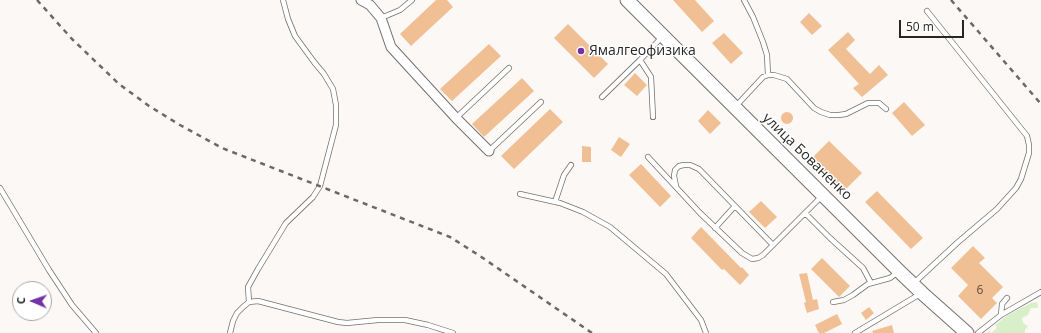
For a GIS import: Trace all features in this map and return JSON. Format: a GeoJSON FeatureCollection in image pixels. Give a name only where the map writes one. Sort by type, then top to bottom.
{"type":"FeatureCollection","features":[{"type":"Feature","properties":{"kind":"street"},"geometry":{"type":"LineString","coordinates":[[361,0],[370,5],[381,18],[391,47],[456,118],[489,151]]}},
{"type":"Feature","properties":{"kind":"street","name":"улица Бованенко"},"geometry":{"type":"LineString","coordinates":[[627,0],[917,289],[967,333]]}},
{"type":"Feature","properties":{"kind":"lane"},"geometry":{"type":"LineString","coordinates":[[249,302],[248,287],[258,268],[286,223],[313,197],[320,186],[336,125],[336,105],[333,89],[324,74],[295,36],[288,19],[283,0]]}},
{"type":"Feature","properties":{"kind":"lane"},"geometry":{"type":"LineString","coordinates":[[381,18],[400,10],[412,0]]}},
{"type":"Feature","properties":{"kind":"lane"},"geometry":{"type":"LineString","coordinates":[[744,0],[763,42],[767,55],[768,75]]}},
{"type":"Feature","properties":{"kind":"lane"},"geometry":{"type":"LineString","coordinates":[[855,333],[917,289],[957,243],[997,209],[1016,188],[1021,179],[1029,153],[1027,136],[927,11]]}},
{"type":"Feature","properties":{"kind":"lane"},"geometry":{"type":"LineString","coordinates":[[602,97],[662,36]]}},
{"type":"Feature","properties":{"kind":"lane"},"geometry":{"type":"LineString","coordinates":[[640,60],[651,77],[653,116]]}},
{"type":"Feature","properties":{"kind":"lane"},"geometry":{"type":"LineString","coordinates":[[456,118],[509,68]]}},
{"type":"Feature","properties":{"kind":"lane"},"geometry":{"type":"LineString","coordinates":[[734,108],[758,82],[768,75],[774,75],[787,79],[814,108],[830,115],[846,114],[868,103],[879,103],[886,109]]}},
{"type":"Feature","properties":{"kind":"lane"},"geometry":{"type":"LineString","coordinates":[[489,151],[542,102]]}},
{"type":"Feature","properties":{"kind":"lane"},"geometry":{"type":"LineString","coordinates":[[648,157],[716,228],[742,253],[752,259],[763,255],[824,195]]}},
{"type":"Feature","properties":{"kind":"lane"},"geometry":{"type":"LineString","coordinates":[[555,202],[564,174],[572,164]]}},
{"type":"Feature","properties":{"kind":"lane"},"geometry":{"type":"LineString","coordinates":[[677,188],[674,181],[675,170],[679,166],[690,165],[699,169],[773,245]]}},
{"type":"Feature","properties":{"kind":"lane"},"geometry":{"type":"LineString","coordinates":[[0,188],[48,270],[72,305],[96,333]]}},
{"type":"Feature","properties":{"kind":"lane"},"geometry":{"type":"LineString","coordinates":[[520,194],[555,202],[583,212],[610,227],[666,274],[701,320],[706,333]]}},
{"type":"Feature","properties":{"kind":"lane"},"geometry":{"type":"LineString","coordinates":[[716,228],[735,206]]}},
{"type":"Feature","properties":{"kind":"lane"},"geometry":{"type":"LineString","coordinates":[[805,213],[863,268],[871,283]]}},
{"type":"Feature","properties":{"kind":"lane"},"geometry":{"type":"LineString","coordinates":[[833,302],[844,300],[871,283],[890,278],[899,271]]}},
{"type":"Feature","properties":{"kind":"lane"},"geometry":{"type":"LineString","coordinates":[[978,333],[1001,315],[1041,292]]}},
{"type":"Feature","properties":{"kind":"lane"},"geometry":{"type":"LineString","coordinates":[[1001,315],[1002,304],[1007,298]]}},
{"type":"Feature","properties":{"kind":"lane"},"geometry":{"type":"LineString","coordinates":[[230,333],[232,321],[237,313],[249,302],[258,301],[338,322],[347,323],[378,320],[405,320],[453,333]]}},
{"type":"Feature","properties":{"kind":"green space"},"geometry":{"type":"Polygon","coordinates":[[[1037,302],[1038,307],[1031,308],[1028,315],[1022,318],[1023,323],[1028,326],[1025,333],[991,333],[997,328],[995,325],[1008,315],[1031,303],[1037,302]]]}},
{"type":"Feature","properties":{"kind":"building"},"geometry":{"type":"Polygon","coordinates":[[[436,0],[447,0],[453,7],[411,46],[400,34],[436,0]]]}},
{"type":"Feature","properties":{"kind":"building"},"geometry":{"type":"Polygon","coordinates":[[[673,0],[695,0],[714,21],[702,32],[673,0]]]}},
{"type":"Feature","properties":{"kind":"building"},"geometry":{"type":"Polygon","coordinates":[[[809,13],[822,26],[812,35],[800,22],[809,13]]]}},
{"type":"Feature","properties":{"kind":"building","name":"Ямалгеофизика"},"geometry":{"type":"Polygon","coordinates":[[[568,24],[608,64],[594,78],[554,38],[568,24]]]}},
{"type":"Feature","properties":{"kind":"building"},"geometry":{"type":"Polygon","coordinates":[[[848,32],[855,40],[846,49],[870,74],[879,65],[888,75],[862,97],[853,88],[859,84],[828,50],[848,32]]]}},
{"type":"Feature","properties":{"kind":"building"},"geometry":{"type":"Polygon","coordinates":[[[724,33],[743,53],[731,64],[712,43],[724,33]]]}},
{"type":"Feature","properties":{"kind":"building"},"geometry":{"type":"Polygon","coordinates":[[[489,44],[501,56],[452,101],[440,89],[489,44]]]}},
{"type":"Feature","properties":{"kind":"building"},"geometry":{"type":"Polygon","coordinates":[[[635,73],[647,85],[637,96],[624,85],[635,73]]]}},
{"type":"Feature","properties":{"kind":"building"},"geometry":{"type":"Polygon","coordinates":[[[522,78],[534,91],[484,137],[472,124],[522,78]]]}},
{"type":"Feature","properties":{"kind":"building"},"geometry":{"type":"Polygon","coordinates":[[[904,102],[925,125],[912,136],[892,113],[904,102]]]}},
{"type":"Feature","properties":{"kind":"building"},"geometry":{"type":"Polygon","coordinates":[[[550,109],[563,122],[514,169],[501,156],[550,109]]]}},
{"type":"Feature","properties":{"kind":"building"},"geometry":{"type":"Polygon","coordinates":[[[708,110],[721,123],[710,134],[698,121],[708,110]]]}},
{"type":"Feature","properties":{"kind":"building"},"geometry":{"type":"Polygon","coordinates":[[[787,112],[791,114],[793,118],[791,122],[787,124],[783,122],[781,118],[783,114],[787,112]]]}},
{"type":"Feature","properties":{"kind":"building"},"geometry":{"type":"Polygon","coordinates":[[[619,137],[630,144],[621,157],[611,150],[619,137]]]}},
{"type":"Feature","properties":{"kind":"building"},"geometry":{"type":"Polygon","coordinates":[[[829,141],[862,173],[844,191],[811,159],[829,141]]]}},
{"type":"Feature","properties":{"kind":"building"},"geometry":{"type":"Polygon","coordinates":[[[582,146],[591,147],[591,162],[582,162],[582,146]]]}},
{"type":"Feature","properties":{"kind":"building"},"geometry":{"type":"Polygon","coordinates":[[[641,164],[671,196],[660,207],[629,175],[641,164]]]}},
{"type":"Feature","properties":{"kind":"building"},"geometry":{"type":"Polygon","coordinates":[[[877,191],[923,238],[911,249],[865,202],[877,191]]]}},
{"type":"Feature","properties":{"kind":"building"},"geometry":{"type":"Polygon","coordinates":[[[761,201],[777,217],[765,228],[749,212],[761,201]]]}},
{"type":"Feature","properties":{"kind":"building"},"geometry":{"type":"Polygon","coordinates":[[[701,227],[749,275],[740,285],[724,269],[722,270],[691,238],[701,227]]]}},
{"type":"Feature","properties":{"kind":"building"},"geometry":{"type":"Polygon","coordinates":[[[973,246],[985,258],[979,263],[1003,287],[992,298],[997,303],[981,319],[958,296],[968,285],[951,268],[973,246]]]}},
{"type":"Feature","properties":{"kind":"building"},"geometry":{"type":"Polygon","coordinates":[[[822,258],[850,286],[839,297],[811,269],[822,258]]]}},
{"type":"Feature","properties":{"kind":"building"},"geometry":{"type":"Polygon","coordinates":[[[807,273],[813,300],[817,299],[819,309],[807,313],[804,303],[806,302],[799,274],[807,273]]]}},
{"type":"Feature","properties":{"kind":"building"},"geometry":{"type":"Polygon","coordinates":[[[869,307],[874,313],[866,320],[861,313],[869,307]]]}},
{"type":"Feature","properties":{"kind":"building"},"geometry":{"type":"Polygon","coordinates":[[[837,314],[842,324],[824,333],[819,333],[815,325],[837,314]]]}},
{"type":"Feature","properties":{"kind":"building"},"geometry":{"type":"Polygon","coordinates":[[[892,325],[894,333],[873,333],[872,331],[892,325]]]}},
{"type":"Feature","properties":{"kind":"railway"},"geometry":{"type":"LineString","coordinates":[[37,0],[72,39],[119,84],[149,106],[180,125],[222,148],[450,237],[592,333]]}},
{"type":"Feature","properties":{"kind":"railway"},"geometry":{"type":"LineString","coordinates":[[951,0],[1041,104]]}},
{"type":"Feature","properties":{"kind":"place","name":"Ямалгеофизика"},"geometry":{"type":"Point","coordinates":[581,51]}}]}
